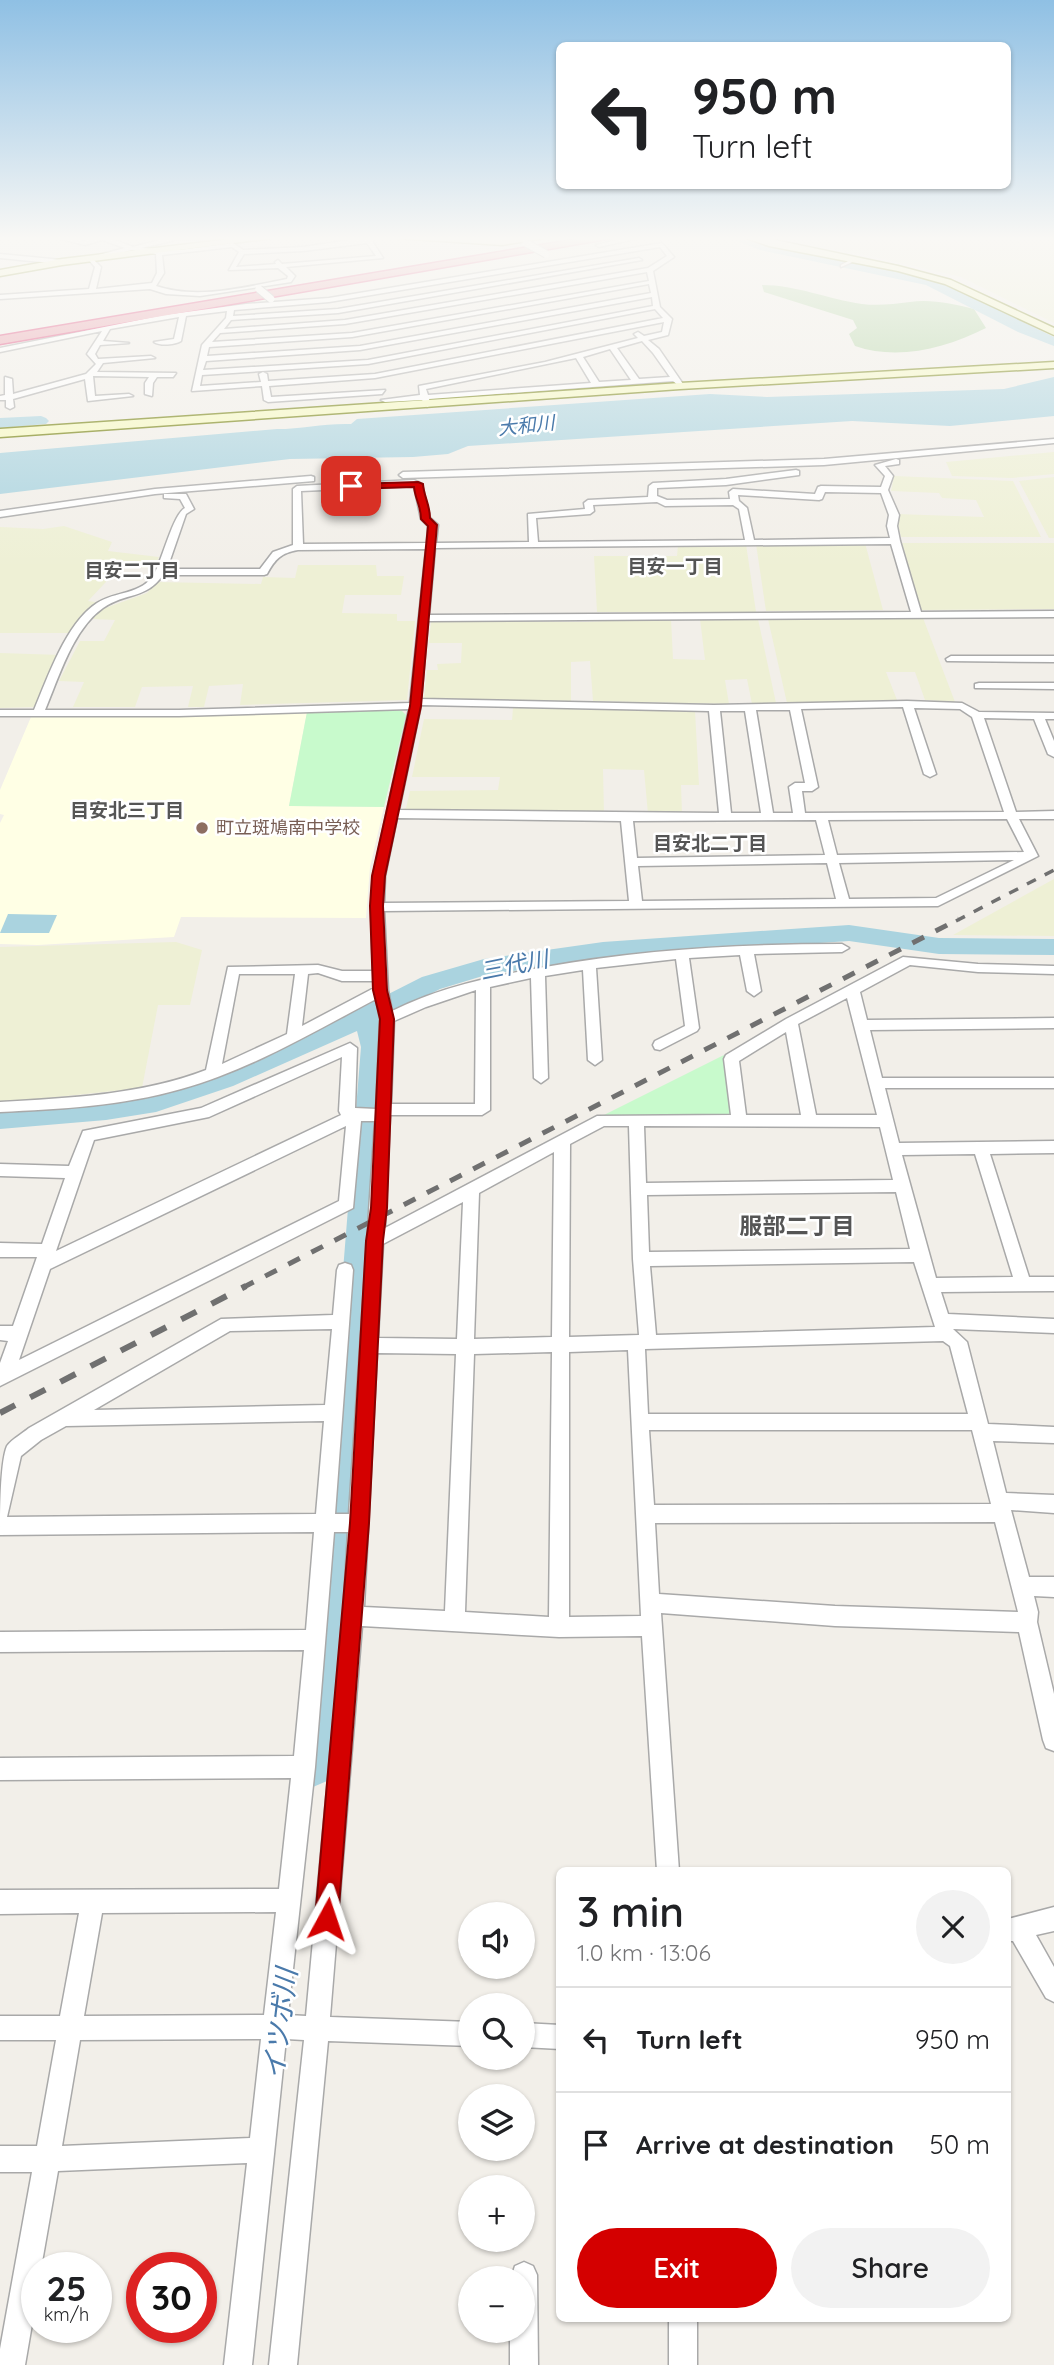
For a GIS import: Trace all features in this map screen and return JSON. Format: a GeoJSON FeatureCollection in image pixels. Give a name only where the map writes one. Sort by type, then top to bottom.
{"type":"FeatureCollection","features":[{"type":"Feature","properties":{"kind":"street"},"geometry":{"type":"LineString","coordinates":[[90,375],[100,366],[91,354],[96,346]]}},
{"type":"Feature","properties":{"kind":"street"},"geometry":{"type":"LineString","coordinates":[[191,399],[206,346]]}},
{"type":"Feature","properties":{"kind":"street"},"geometry":{"type":"LineString","coordinates":[[258,346],[268,400],[426,401],[678,382],[1054,365]]}},
{"type":"Feature","properties":{"kind":"street"},"geometry":{"type":"LineString","coordinates":[[202,359],[368,346]]}},
{"type":"Feature","properties":{"kind":"street"},"geometry":{"type":"LineString","coordinates":[[198,373],[368,362],[446,346]]}},
{"type":"Feature","properties":{"kind":"street"},"geometry":{"type":"LineString","coordinates":[[194,389],[375,376],[518,346]]}},
{"type":"Feature","properties":{"kind":"street"},"geometry":{"type":"LineString","coordinates":[[426,401],[422,387],[545,364],[606,346]]}},
{"type":"Feature","properties":{"kind":"street"},"geometry":{"type":"LineString","coordinates":[[612,346],[636,381]]}},
{"type":"Feature","properties":{"kind":"street"},"geometry":{"type":"LineString","coordinates":[[651,346],[678,382]]}},
{"type":"Feature","properties":{"kind":"street"},"geometry":{"type":"LineString","coordinates":[[360,348],[385,400]]}},
{"type":"Feature","properties":{"kind":"street"},"geometry":{"type":"LineString","coordinates":[[96,361],[136,355],[151,358]]}},
{"type":"Feature","properties":{"kind":"street"},"geometry":{"type":"LineString","coordinates":[[578,355],[596,384]]}},
{"type":"Feature","properties":{"kind":"street"},"geometry":{"type":"LineString","coordinates":[[545,364],[557,387]]}},
{"type":"Feature","properties":{"kind":"street"},"geometry":{"type":"LineString","coordinates":[[510,371],[520,390]]}},
{"type":"Feature","properties":{"kind":"street"},"geometry":{"type":"LineString","coordinates":[[149,394],[149,383],[155,374]]}},
{"type":"Feature","properties":{"kind":"street"},"geometry":{"type":"LineString","coordinates":[[90,375],[91,399],[129,396]]}},
{"type":"Feature","properties":{"kind":"street"},"geometry":{"type":"LineString","coordinates":[[0,398],[90,375],[173,375]]}},
{"type":"Feature","properties":{"kind":"street"},"geometry":{"type":"LineString","coordinates":[[473,376],[480,393]]}},
{"type":"Feature","properties":{"kind":"street"},"geometry":{"type":"LineString","coordinates":[[8,379],[10,407]]}},
{"type":"Feature","properties":{"kind":"street"},"geometry":{"type":"LineString","coordinates":[[426,401],[480,393],[596,384],[678,382]]}},
{"type":"Feature","properties":{"kind":"street"},"geometry":{"type":"LineString","coordinates":[[0,433],[385,400]]}},
{"type":"Feature","properties":{"kind":"street"},"geometry":{"type":"LineString","coordinates":[[0,514],[114,496],[281,480],[781,464],[935,454],[1054,441]]}},
{"type":"Feature","properties":{"kind":"street"},"geometry":{"type":"LineString","coordinates":[[652,500],[653,486],[726,482],[879,465],[935,454],[1010,454],[1054,450]]}},
{"type":"Feature","properties":{"kind":"street"},"geometry":{"type":"LineString","coordinates":[[879,465],[889,476],[884,490],[894,515],[892,526],[895,541],[917,615]]}},
{"type":"Feature","properties":{"kind":"street"},"geometry":{"type":"LineString","coordinates":[[238,2365],[316,1640],[341,1523],[369,1345],[379,1208],[387,1019],[380,983],[377,906],[379,876],[416,704],[433,525],[426,519],[426,506],[419,498],[418,484],[298,489],[298,547]]}},
{"type":"Feature","properties":{"kind":"street"},"geometry":{"type":"LineString","coordinates":[[735,502],[733,492],[820,497],[821,489],[884,490]]}},
{"type":"Feature","properties":{"kind":"street"},"geometry":{"type":"LineString","coordinates":[[38,713],[65,653],[99,606],[145,589],[159,572],[173,543],[182,513],[190,509],[183,496],[135,499],[114,496]]}},
{"type":"Feature","properties":{"kind":"street"},"geometry":{"type":"LineString","coordinates":[[534,547],[531,516],[590,511],[588,503],[652,500],[665,503],[735,502],[743,508],[750,541]]}},
{"type":"Feature","properties":{"kind":"street"},"geometry":{"type":"LineString","coordinates":[[159,572],[264,572],[273,555],[280,550],[298,547],[534,547],[750,541],[895,541]]}},
{"type":"Feature","properties":{"kind":"street"},"geometry":{"type":"LineString","coordinates":[[423,618],[1054,614]]}},
{"type":"Feature","properties":{"kind":"street"},"geometry":{"type":"LineString","coordinates":[[951,659],[1054,659]]}},
{"type":"Feature","properties":{"kind":"street"},"geometry":{"type":"LineString","coordinates":[[979,686],[1054,686]]}},
{"type":"Feature","properties":{"kind":"street"},"geometry":{"type":"LineString","coordinates":[[0,713],[179,713],[416,704],[713,708],[907,704],[962,706],[977,715],[1054,716]]}},
{"type":"Feature","properties":{"kind":"street"},"geometry":{"type":"LineString","coordinates":[[907,704],[930,774]]}},
{"type":"Feature","properties":{"kind":"street"},"geometry":{"type":"LineString","coordinates":[[795,706],[811,787],[794,787],[800,816]]}},
{"type":"Feature","properties":{"kind":"street"},"geometry":{"type":"LineString","coordinates":[[750,707],[768,816]]}},
{"type":"Feature","properties":{"kind":"street"},"geometry":{"type":"LineString","coordinates":[[713,708],[725,817]]}},
{"type":"Feature","properties":{"kind":"street"},"geometry":{"type":"LineString","coordinates":[[977,715],[976,720],[1004,797],[1031,856]]}},
{"type":"Feature","properties":{"kind":"street"},"geometry":{"type":"LineString","coordinates":[[1038,716],[1054,754]]}},
{"type":"Feature","properties":{"kind":"street"},"geometry":{"type":"LineString","coordinates":[[391,814],[627,817],[1054,815]]}},
{"type":"Feature","properties":{"kind":"street"},"geometry":{"type":"LineString","coordinates":[[821,816],[843,902]]}},
{"type":"Feature","properties":{"kind":"street"},"geometry":{"type":"LineString","coordinates":[[627,817],[636,905]]}},
{"type":"Feature","properties":{"kind":"street"},"geometry":{"type":"LineString","coordinates":[[377,906],[938,902],[1031,856]]}},
{"type":"Feature","properties":{"kind":"street"},"geometry":{"type":"LineString","coordinates":[[632,862],[1031,856]]}},
{"type":"Feature","properties":{"kind":"street"},"geometry":{"type":"LineString","coordinates":[[387,1019],[436,996],[483,984],[589,964],[682,953],[842,948]]}},
{"type":"Feature","properties":{"kind":"street"},"geometry":{"type":"LineString","coordinates":[[746,949],[754,991]]}},
{"type":"Feature","properties":{"kind":"street"},"geometry":{"type":"LineString","coordinates":[[660,1045],[692,1028],[682,953]]}},
{"type":"Feature","properties":{"kind":"street"},"geometry":{"type":"LineString","coordinates":[[739,1122],[731,1059],[791,1022],[908,960],[978,968],[1054,970]]}},
{"type":"Feature","properties":{"kind":"street"},"geometry":{"type":"LineString","coordinates":[[589,964],[595,1060]]}},
{"type":"Feature","properties":{"kind":"street"},"geometry":{"type":"LineString","coordinates":[[294,1035],[302,969]]}},
{"type":"Feature","properties":{"kind":"street"},"geometry":{"type":"LineString","coordinates":[[213,1072],[233,970],[318,969],[380,983]]}},
{"type":"Feature","properties":{"kind":"street"},"geometry":{"type":"LineString","coordinates":[[538,973],[541,1078]]}},
{"type":"Feature","properties":{"kind":"street"},"geometry":{"type":"LineString","coordinates":[[0,1107],[115,1096],[178,1085],[294,1035],[380,983]]}},
{"type":"Feature","properties":{"kind":"street"},"geometry":{"type":"LineString","coordinates":[[0,1250],[45,1258],[354,1115],[482,1110],[483,984]]}},
{"type":"Feature","properties":{"kind":"street"},"geometry":{"type":"LineString","coordinates":[[852,989],[920,1255],[944,1327],[958,1342],[1028,1612],[1027,1622],[1054,1740]]}},
{"type":"Feature","properties":{"kind":"street"},"geometry":{"type":"LineString","coordinates":[[791,1022],[810,1121]]}},
{"type":"Feature","properties":{"kind":"street"},"geometry":{"type":"LineString","coordinates":[[862,1025],[1054,1023]]}},
{"type":"Feature","properties":{"kind":"street"},"geometry":{"type":"LineString","coordinates":[[2,1378],[88,1135],[102,1129],[204,1113],[351,1048],[347,1111],[354,1115]]}},
{"type":"Feature","properties":{"kind":"street"},"geometry":{"type":"LineString","coordinates":[[877,1083],[1054,1083]]}},
{"type":"Feature","properties":{"kind":"street"},"geometry":{"type":"LineString","coordinates":[[2,1378],[348,1204],[354,1115]]}},
{"type":"Feature","properties":{"kind":"street"},"geometry":{"type":"LineString","coordinates":[[375,1241],[562,1143],[602,1119],[886,1121]]}},
{"type":"Feature","properties":{"kind":"street"},"geometry":{"type":"LineString","coordinates":[[636,1120],[642,1341],[639,1422],[647,1514],[649,1626],[668,1867]]}},
{"type":"Feature","properties":{"kind":"street"},"geometry":{"type":"LineString","coordinates":[[559,1627],[562,1143]]}},
{"type":"Feature","properties":{"kind":"street"},"geometry":{"type":"LineString","coordinates":[[894,1149],[1054,1147]]}},
{"type":"Feature","properties":{"kind":"street"},"geometry":{"type":"LineString","coordinates":[[981,1148],[1023,1284]]}},
{"type":"Feature","properties":{"kind":"street"},"geometry":{"type":"LineString","coordinates":[[0,1170],[74,1172]]}},
{"type":"Feature","properties":{"kind":"street"},"geometry":{"type":"LineString","coordinates":[[638,1189],[902,1186]]}},
{"type":"Feature","properties":{"kind":"street"},"geometry":{"type":"LineString","coordinates":[[455,1622],[471,1189]]}},
{"type":"Feature","properties":{"kind":"street"},"geometry":{"type":"LineString","coordinates":[[641,1259],[920,1255]]}},
{"type":"Feature","properties":{"kind":"street"},"geometry":{"type":"LineString","coordinates":[[283,2365],[317,2029],[352,1616],[341,1523],[334,1413],[345,1270]]}},
{"type":"Feature","properties":{"kind":"street"},"geometry":{"type":"LineString","coordinates":[[930,1285],[1054,1284]]}},
{"type":"Feature","properties":{"kind":"street"},"geometry":{"type":"LineString","coordinates":[[0,1511],[13,1452],[35,1434],[227,1324],[341,1322]]}},
{"type":"Feature","properties":{"kind":"street"},"geometry":{"type":"LineString","coordinates":[[369,1345],[466,1347],[944,1327],[1054,1326]]}},
{"type":"Feature","properties":{"kind":"street"},"geometry":{"type":"LineString","coordinates":[[0,1333],[19,1334]]}},
{"type":"Feature","properties":{"kind":"street"},"geometry":{"type":"LineString","coordinates":[[63,1418],[334,1413]]}},
{"type":"Feature","properties":{"kind":"street"},"geometry":{"type":"LineString","coordinates":[[639,1422],[979,1427],[1054,1435]]}},
{"type":"Feature","properties":{"kind":"street"},"geometry":{"type":"LineString","coordinates":[[647,1514],[1054,1504]]}},
{"type":"Feature","properties":{"kind":"street"},"geometry":{"type":"LineString","coordinates":[[0,1525],[341,1523]]}},
{"type":"Feature","properties":{"kind":"street"},"geometry":{"type":"LineString","coordinates":[[1021,1586],[1054,1587]]}},
{"type":"Feature","properties":{"kind":"street"},"geometry":{"type":"LineString","coordinates":[[650,1603],[835,1616],[1027,1622]]}},
{"type":"Feature","properties":{"kind":"street"},"geometry":{"type":"LineString","coordinates":[[352,1616],[559,1627],[649,1626]]}},
{"type":"Feature","properties":{"kind":"street"},"geometry":{"type":"LineString","coordinates":[[0,1643],[316,1640]]}},
{"type":"Feature","properties":{"kind":"street"},"geometry":{"type":"LineString","coordinates":[[0,1769],[304,1768]]}},
{"type":"Feature","properties":{"kind":"street"},"geometry":{"type":"LineString","coordinates":[[0,1902],[289,1900]]}},
{"type":"Feature","properties":{"kind":"street"},"geometry":{"type":"LineString","coordinates":[[11,2365],[92,1903]]}},
{"type":"Feature","properties":{"kind":"street"},"geometry":{"type":"LineString","coordinates":[[1054,1920],[1013,1929],[1054,1990]]}},
{"type":"Feature","properties":{"kind":"street"},"geometry":{"type":"LineString","coordinates":[[0,2028],[276,2027],[458,2034]]}},
{"type":"Feature","properties":{"kind":"street"},"geometry":{"type":"LineString","coordinates":[[535,2036],[556,2037]]}},
{"type":"Feature","properties":{"kind":"street"},"geometry":{"type":"LineString","coordinates":[[0,2159],[262,2150]]}},
{"type":"Feature","properties":{"kind":"street"},"geometry":{"type":"LineString","coordinates":[[683,2322],[683,2365]]}},
{"type":"Feature","properties":{"kind":"street"},"geometry":{"type":"LineString","coordinates":[[524,2343],[524,2365]]}},
{"type":"Feature","properties":{"kind":"shaded area"},"geometry":{"type":"Polygon","coordinates":[[[1054,452],[1054,474],[1012,478],[952,476],[946,462],[1054,452]]]}},
{"type":"Feature","properties":{"kind":"shaded area"},"geometry":{"type":"Polygon","coordinates":[[[894,476],[1013,481],[1041,537],[901,537],[896,514],[984,517],[976,500],[942,498],[939,493],[891,491],[894,476]]]}},
{"type":"Feature","properties":{"kind":"shaded area"},"geometry":{"type":"Polygon","coordinates":[[[1054,477],[1054,538],[1049,538],[1019,481],[1054,477]]]}},
{"type":"Feature","properties":{"kind":"shaded area"},"geometry":{"type":"Polygon","coordinates":[[[64,526],[112,542],[108,551],[159,557],[154,568],[120,567],[88,601],[102,603],[74,633],[0,633],[0,527],[43,529],[64,526]]]}},
{"type":"Feature","properties":{"kind":"shaded area"},"geometry":{"type":"Polygon","coordinates":[[[865,543],[883,610],[766,611],[756,544],[865,543]]]}},
{"type":"Feature","properties":{"kind":"shaded area"},"geometry":{"type":"Polygon","coordinates":[[[902,543],[1054,543],[1054,609],[921,610],[902,543]]]}},
{"type":"Feature","properties":{"kind":"shaded area"},"geometry":{"type":"Polygon","coordinates":[[[746,544],[756,612],[597,612],[594,556],[677,556],[678,545],[746,544]]]}},
{"type":"Feature","properties":{"kind":"shaded area"},"geometry":{"type":"Polygon","coordinates":[[[298,565],[376,565],[377,576],[404,576],[401,595],[345,595],[342,613],[397,614],[397,621],[415,621],[407,700],[240,705],[243,684],[209,686],[204,707],[188,707],[193,686],[142,687],[135,707],[73,707],[84,682],[59,681],[80,641],[104,641],[115,620],[93,619],[97,611],[147,593],[157,582],[261,584],[263,577],[295,578],[298,565]]]}},
{"type":"Feature","properties":{"kind":"shaded area"},"geometry":{"type":"Polygon","coordinates":[[[923,618],[955,702],[925,700],[915,672],[886,672],[897,700],[787,703],[768,619],[923,618]]]}},
{"type":"Feature","properties":{"kind":"shaded area"},"geometry":{"type":"Polygon","coordinates":[[[671,619],[673,659],[705,660],[700,619],[758,619],[776,703],[752,704],[747,679],[725,680],[729,704],[593,701],[590,661],[571,662],[571,701],[424,699],[427,670],[438,670],[437,664],[461,663],[462,643],[429,643],[431,621],[586,622],[671,619]]]}},
{"type":"Feature","properties":{"kind":"shaded area"},"geometry":{"type":"Polygon","coordinates":[[[0,653],[61,655],[35,707],[0,708],[0,653]]]}},
{"type":"Feature","properties":{"kind":"shaded area"},"geometry":{"type":"Polygon","coordinates":[[[513,708],[695,711],[699,785],[681,785],[682,814],[648,814],[644,770],[603,769],[604,814],[408,812],[403,809],[406,808],[410,791],[498,790],[500,777],[412,777],[424,719],[512,720],[513,708]]]}},
{"type":"Feature","properties":{"kind":"shaded area"},"geometry":{"type":"Polygon","coordinates":[[[307,712],[289,806],[384,807],[370,867],[366,918],[181,917],[174,937],[38,945],[0,944],[0,823],[4,815],[0,814],[0,790],[31,717],[307,712]]]}},
{"type":"Feature","properties":{"kind":"shaded area"},"geometry":{"type":"Polygon","coordinates":[[[1054,879],[1054,936],[953,935],[1054,879]]]}},
{"type":"Feature","properties":{"kind":"shaded area"},"geometry":{"type":"Polygon","coordinates":[[[176,942],[202,950],[190,1005],[158,1005],[142,1088],[0,1103],[0,947],[176,942]]]}},
{"type":"Feature","properties":{"kind":"green space"},"geometry":{"type":"Polygon","coordinates":[[[856,346],[937,346],[905,352],[856,346]]]}},
{"type":"Feature","properties":{"kind":"green space"},"geometry":{"type":"Polygon","coordinates":[[[401,710],[406,715],[384,807],[289,806],[307,712],[401,710]]]}},
{"type":"Feature","properties":{"kind":"green space"},"geometry":{"type":"Polygon","coordinates":[[[724,1055],[732,1118],[602,1116],[724,1055]]]}},
{"type":"Feature","properties":{"kind":"water","name":"大和川"},"geometry":{"type":"Polygon","coordinates":[[[1054,377],[1054,416],[950,426],[852,421],[468,446],[448,454],[413,457],[290,459],[0,494],[0,453],[351,424],[357,419],[710,394],[767,397],[1004,389],[1054,377]]]}},
{"type":"Feature","properties":{"kind":"water"},"geometry":{"type":"Polygon","coordinates":[[[8,914],[57,915],[49,933],[0,933],[8,914]]]}},
{"type":"Feature","properties":{"kind":"waterway"},"geometry":{"type":"LineString","coordinates":[[0,423],[41,421]]}},
{"type":"Feature","properties":{"kind":"waterway","name":"三代川"},"geometry":{"type":"LineString","coordinates":[[366,1016],[431,983],[484,967],[603,950],[849,933],[939,946],[1054,947]]}},
{"type":"Feature","properties":{"kind":"waterway","name":"三代川"},"geometry":{"type":"LineString","coordinates":[[0,1119],[106,1110],[156,1102],[223,1079],[366,1016]]}},
{"type":"Feature","properties":{"kind":"waterway","name":"イツボ川"},"geometry":{"type":"LineString","coordinates":[[313,1767],[337,1581],[375,1047],[366,1016]]}},
{"type":"Feature","properties":{"kind":"railway"},"geometry":{"type":"LineString","coordinates":[[956,921],[1054,870]]}},
{"type":"Feature","properties":{"kind":"railway"},"geometry":{"type":"LineString","coordinates":[[242,1288],[959,919]]}},
{"type":"Feature","properties":{"kind":"railway"},"geometry":{"type":"LineString","coordinates":[[0,1413],[246,1286]]}},
{"type":"Feature","properties":{"kind":"place","name":"町立斑鳩南中学校"},"geometry":{"type":"Point","coordinates":[202,828]}},
{"type":"Feature","properties":{"kind":"district","name":"目安一丁目"},"geometry":{"type":"Point","coordinates":[675,566]}},
{"type":"Feature","properties":{"kind":"district","name":"目安二丁目"},"geometry":{"type":"Point","coordinates":[132,570]}},
{"type":"Feature","properties":{"kind":"district","name":"目安北三丁目"},"geometry":{"type":"Point","coordinates":[127,810]}},
{"type":"Feature","properties":{"kind":"district","name":"目安北二丁目"},"geometry":{"type":"Point","coordinates":[710,843]}},
{"type":"Feature","properties":{"kind":"district","name":"服部二丁目"},"geometry":{"type":"Point","coordinates":[797,1226]}},
{"type":"Feature","properties":{"kind":"route"},"geometry":{"type":"LineString","coordinates":[[327,1919],[360,1523],[379,1208],[387,1019],[380,990],[377,906],[379,876],[391,814],[407,755],[415,706],[433,525],[426,519],[426,506],[419,498],[418,484],[351,486]]}}]}
